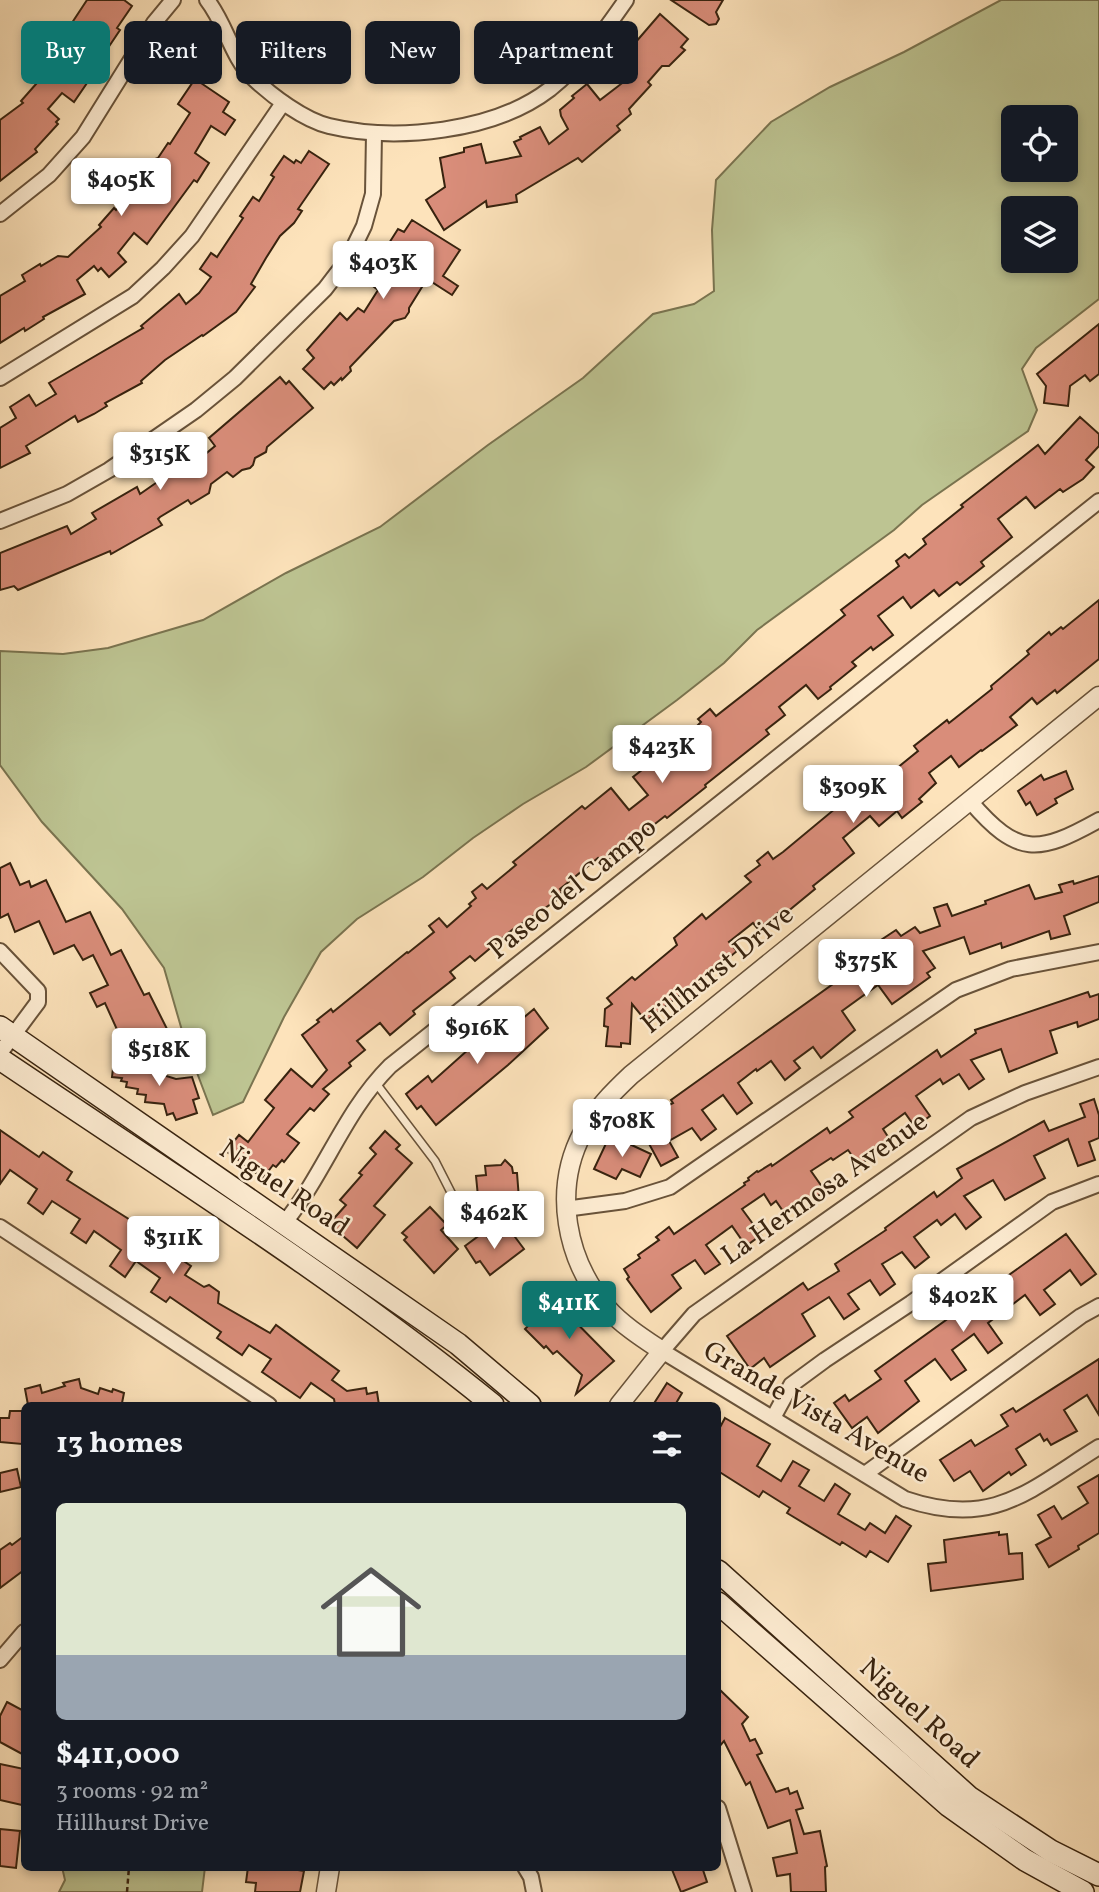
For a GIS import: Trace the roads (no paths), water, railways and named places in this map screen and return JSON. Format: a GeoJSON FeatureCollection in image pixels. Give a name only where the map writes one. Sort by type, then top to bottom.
{"type":"FeatureCollection","features":[{"type":"Feature","properties":{"kind":"main road","name":"Niguel Road"},"geometry":{"type":"LineString","coordinates":[[6,1031],[458,1343],[527,1402]]}},
{"type":"Feature","properties":{"kind":"main road","name":"Niguel Road"},"geometry":{"type":"LineString","coordinates":[[0,1059],[427,1351],[489,1402]]}},
{"type":"Feature","properties":{"kind":"main road"},"geometry":{"type":"LineString","coordinates":[[183,1183],[204,1184],[267,1226],[276,1227],[285,1222],[290,1237],[297,1246],[344,1280],[348,1287],[348,1296]]}},
{"type":"Feature","properties":{"kind":"main road","name":"Niguel Road"},"geometry":{"type":"LineString","coordinates":[[721,1574],[969,1797],[1051,1851],[1099,1875]]}},
{"type":"Feature","properties":{"kind":"main road","name":"Niguel Road"},"geometry":{"type":"LineString","coordinates":[[721,1606],[949,1806],[1026,1860],[1083,1892]]}},
{"type":"Feature","properties":{"kind":"street"},"geometry":{"type":"LineString","coordinates":[[0,214],[49,175],[83,137],[154,23],[173,0]]}},
{"type":"Feature","properties":{"kind":"street"},"geometry":{"type":"LineString","coordinates":[[207,0],[230,46],[251,76],[283,103],[327,125],[374,133],[469,126],[513,111],[548,90],[585,57],[626,0]]}},
{"type":"Feature","properties":{"kind":"street"},"geometry":{"type":"LineString","coordinates":[[0,378],[133,296],[163,268],[192,236],[283,103]]}},
{"type":"Feature","properties":{"kind":"street"},"geometry":{"type":"LineString","coordinates":[[0,521],[66,494],[109,470],[197,410],[235,378],[325,289],[348,258],[364,226],[373,194],[374,133]]}},
{"type":"Feature","properties":{"kind":"street","name":"Paseo del Campo"},"geometry":{"type":"LineString","coordinates":[[285,1222],[301,1203],[360,1100],[374,1082],[401,1057],[1099,501]]}},
{"type":"Feature","properties":{"kind":"street","name":"Hillhurst Drive"},"geometry":{"type":"LineString","coordinates":[[662,1351],[609,1310],[587,1281],[573,1248],[565,1209],[569,1171],[582,1133],[604,1100],[631,1074],[1099,696]]}},
{"type":"Feature","properties":{"kind":"street"},"geometry":{"type":"LineString","coordinates":[[970,801],[998,830],[1024,843],[1041,845],[1056,842],[1099,820]]}},
{"type":"Feature","properties":{"kind":"street"},"geometry":{"type":"LineString","coordinates":[[0,951],[38,991],[38,1002],[6,1031],[0,1053]]}},
{"type":"Feature","properties":{"kind":"street"},"geometry":{"type":"LineString","coordinates":[[565,1209],[625,1201],[670,1187],[918,1015],[968,984],[1025,965],[1099,952]]}},
{"type":"Feature","properties":{"kind":"street","name":"La Hermosa Avenue"},"geometry":{"type":"LineString","coordinates":[[621,1402],[694,1314],[971,1118],[1025,1093],[1099,1066]]}},
{"type":"Feature","properties":{"kind":"street"},"geometry":{"type":"LineString","coordinates":[[773,1418],[790,1385],[1052,1202],[1099,1184]]}},
{"type":"Feature","properties":{"kind":"street"},"geometry":{"type":"LineString","coordinates":[[0,1227],[264,1402]]}},
{"type":"Feature","properties":{"kind":"street"},"geometry":{"type":"LineString","coordinates":[[865,1474],[1081,1316],[1099,1306]]}},
{"type":"Feature","properties":{"kind":"street","name":"Grande Vista Avenue"},"geometry":{"type":"LineString","coordinates":[[662,1351],[905,1499],[931,1508],[960,1511],[990,1508],[1015,1499],[1099,1447]]}},
{"type":"Feature","properties":{"kind":"street"},"geometry":{"type":"LineString","coordinates":[[0,1660],[21,1636]]}},
{"type":"Feature","properties":{"kind":"street"},"geometry":{"type":"LineString","coordinates":[[721,1818],[744,1892]]}},
{"type":"Feature","properties":{"kind":"street"},"geometry":{"type":"LineString","coordinates":[[326,1892],[329,1871]]}},
{"type":"Feature","properties":{"kind":"street"},"geometry":{"type":"LineString","coordinates":[[527,1871],[534,1892]]}},
{"type":"Feature","properties":{"kind":"lane"},"geometry":{"type":"LineString","coordinates":[[374,1082],[435,1161],[463,1216]]}}]}
